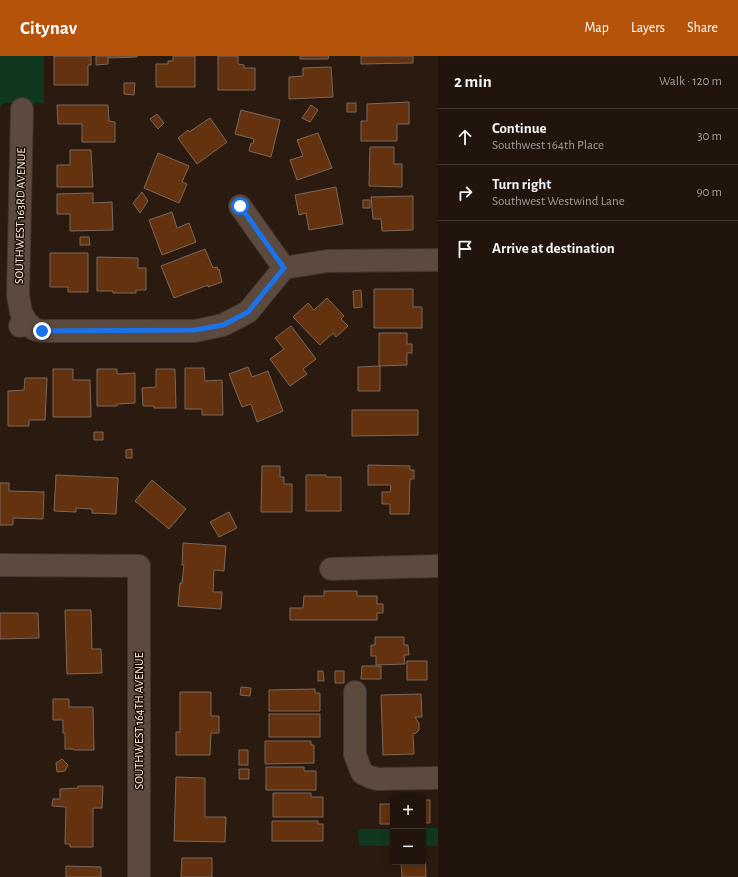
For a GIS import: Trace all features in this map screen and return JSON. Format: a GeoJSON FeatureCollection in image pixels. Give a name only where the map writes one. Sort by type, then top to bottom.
{"type":"FeatureCollection","features":[{"type":"Feature","properties":{"kind":"street","name":"SOUTHWEST 163RD AVENUE"},"geometry":{"type":"LineString","coordinates":[[22,109],[18,295],[23,324],[42,331],[195,330],[223,325],[248,312],[284,268]]}},
{"type":"Feature","properties":{"kind":"street"},"geometry":{"type":"LineString","coordinates":[[240,206],[284,268],[327,261],[438,260]]}},
{"type":"Feature","properties":{"kind":"street","name":"SOUTHWEST 164TH AVENUE"},"geometry":{"type":"LineString","coordinates":[[0,565],[138,566],[139,877]]}},
{"type":"Feature","properties":{"kind":"street"},"geometry":{"type":"LineString","coordinates":[[331,569],[438,566]]}},
{"type":"Feature","properties":{"kind":"street"},"geometry":{"type":"LineString","coordinates":[[355,692],[355,755],[362,773],[378,779],[438,778]]}},
{"type":"Feature","properties":{"kind":"green space"},"geometry":{"type":"Polygon","coordinates":[[[0,56],[44,56],[44,103],[3,103],[0,108],[0,56]]]}},
{"type":"Feature","properties":{"kind":"green space"},"geometry":{"type":"Polygon","coordinates":[[[426,828],[438,828],[438,846],[426,846],[426,828]]]}},
{"type":"Feature","properties":{"kind":"green space"},"geometry":{"type":"Polygon","coordinates":[[[358,829],[390,829],[390,846],[359,846],[358,829]]]}},
{"type":"Feature","properties":{"kind":"building"},"geometry":{"type":"Polygon","coordinates":[[[54,56],[91,56],[91,65],[88,65],[88,85],[54,85],[54,56]]]}},
{"type":"Feature","properties":{"kind":"building"},"geometry":{"type":"Polygon","coordinates":[[[96,56],[108,56],[108,64],[96,65],[96,56]]]}},
{"type":"Feature","properties":{"kind":"building"},"geometry":{"type":"Polygon","coordinates":[[[109,56],[137,56],[137,57],[109,58],[109,56]]]}},
{"type":"Feature","properties":{"kind":"building"},"geometry":{"type":"Polygon","coordinates":[[[173,56],[195,56],[195,87],[156,87],[156,64],[168,64],[168,61],[173,61],[173,56]]]}},
{"type":"Feature","properties":{"kind":"building"},"geometry":{"type":"Polygon","coordinates":[[[218,56],[238,56],[238,64],[244,65],[244,68],[255,68],[255,90],[218,90],[218,56]]]}},
{"type":"Feature","properties":{"kind":"building"},"geometry":{"type":"Polygon","coordinates":[[[300,56],[329,56],[328,59],[300,59],[300,56]]]}},
{"type":"Feature","properties":{"kind":"building"},"geometry":{"type":"Polygon","coordinates":[[[361,56],[413,56],[413,63],[361,64],[361,56]]]}},
{"type":"Feature","properties":{"kind":"building"},"geometry":{"type":"Polygon","coordinates":[[[331,67],[333,97],[289,99],[289,77],[303,76],[303,68],[331,67]]]}},
{"type":"Feature","properties":{"kind":"building"},"geometry":{"type":"Polygon","coordinates":[[[124,83],[135,83],[134,95],[124,94],[124,83]]]}},
{"type":"Feature","properties":{"kind":"building"},"geometry":{"type":"Polygon","coordinates":[[[409,102],[409,124],[397,124],[397,141],[361,141],[361,121],[367,121],[367,104],[409,102]]]}},
{"type":"Feature","properties":{"kind":"building"},"geometry":{"type":"Polygon","coordinates":[[[347,103],[356,103],[356,112],[347,112],[347,103]]]}},
{"type":"Feature","properties":{"kind":"building"},"geometry":{"type":"Polygon","coordinates":[[[57,105],[108,105],[109,121],[115,122],[115,142],[82,142],[82,124],[58,124],[57,105]]]}},
{"type":"Feature","properties":{"kind":"building"},"geometry":{"type":"Polygon","coordinates":[[[311,105],[318,110],[310,122],[302,118],[311,105]]]}},
{"type":"Feature","properties":{"kind":"building"},"geometry":{"type":"Polygon","coordinates":[[[241,110],[280,120],[271,157],[249,151],[251,143],[253,144],[254,139],[235,134],[241,110]]]}},
{"type":"Feature","properties":{"kind":"building"},"geometry":{"type":"Polygon","coordinates":[[[157,114],[164,123],[158,129],[150,119],[157,114]]]}},
{"type":"Feature","properties":{"kind":"building"},"geometry":{"type":"Polygon","coordinates":[[[210,118],[227,142],[197,164],[178,138],[188,130],[189,132],[210,118]]]}},
{"type":"Feature","properties":{"kind":"building"},"geometry":{"type":"Polygon","coordinates":[[[318,133],[332,168],[297,180],[290,160],[303,156],[297,140],[318,133]]]}},
{"type":"Feature","properties":{"kind":"building"},"geometry":{"type":"Polygon","coordinates":[[[370,147],[394,147],[394,164],[402,164],[402,187],[369,186],[370,147]]]}},
{"type":"Feature","properties":{"kind":"building"},"geometry":{"type":"Polygon","coordinates":[[[70,150],[91,150],[93,187],[57,187],[57,165],[70,165],[70,150]]]}},
{"type":"Feature","properties":{"kind":"building"},"geometry":{"type":"Polygon","coordinates":[[[158,153],[189,166],[182,182],[187,184],[179,203],[144,188],[158,153]]]}},
{"type":"Feature","properties":{"kind":"building"},"geometry":{"type":"Polygon","coordinates":[[[336,187],[343,224],[309,230],[306,213],[299,215],[295,195],[336,187]]]}},
{"type":"Feature","properties":{"kind":"building"},"geometry":{"type":"Polygon","coordinates":[[[142,192],[148,201],[140,213],[133,203],[142,192]]]}},
{"type":"Feature","properties":{"kind":"building"},"geometry":{"type":"Polygon","coordinates":[[[93,193],[93,203],[112,202],[113,230],[70,231],[70,214],[57,214],[57,194],[93,193]]]}},
{"type":"Feature","properties":{"kind":"building"},"geometry":{"type":"Polygon","coordinates":[[[413,196],[413,230],[382,231],[381,219],[373,219],[371,197],[413,196]]]}},
{"type":"Feature","properties":{"kind":"building"},"geometry":{"type":"Polygon","coordinates":[[[363,200],[370,200],[370,208],[363,208],[363,200]]]}},
{"type":"Feature","properties":{"kind":"building"},"geometry":{"type":"Polygon","coordinates":[[[172,212],[177,228],[189,223],[196,242],[162,255],[149,220],[172,212]]]}},
{"type":"Feature","properties":{"kind":"building"},"geometry":{"type":"Polygon","coordinates":[[[80,237],[89,237],[90,245],[80,245],[80,237]]]}},
{"type":"Feature","properties":{"kind":"building"},"geometry":{"type":"Polygon","coordinates":[[[205,249],[213,268],[217,267],[218,270],[219,269],[222,282],[208,287],[208,285],[174,298],[161,266],[205,249]]]}},
{"type":"Feature","properties":{"kind":"building"},"geometry":{"type":"Polygon","coordinates":[[[50,253],[88,253],[88,292],[68,292],[68,287],[50,287],[50,253]]]}},
{"type":"Feature","properties":{"kind":"building"},"geometry":{"type":"Polygon","coordinates":[[[97,257],[138,258],[138,268],[146,268],[146,290],[136,290],[136,293],[97,291],[97,257]]]}},
{"type":"Feature","properties":{"kind":"building"},"geometry":{"type":"Polygon","coordinates":[[[374,289],[413,289],[413,307],[422,307],[422,328],[374,328],[374,289]]]}},
{"type":"Feature","properties":{"kind":"building"},"geometry":{"type":"Polygon","coordinates":[[[361,290],[362,307],[354,308],[353,291],[361,290]]]}},
{"type":"Feature","properties":{"kind":"building"},"geometry":{"type":"Polygon","coordinates":[[[327,298],[344,316],[341,319],[348,326],[336,337],[333,333],[320,345],[293,317],[308,303],[314,310],[327,298]]]}},
{"type":"Feature","properties":{"kind":"building"},"geometry":{"type":"Polygon","coordinates":[[[291,326],[316,359],[303,369],[307,374],[290,386],[270,359],[284,349],[275,338],[291,326]]]}},
{"type":"Feature","properties":{"kind":"building"},"geometry":{"type":"Polygon","coordinates":[[[379,333],[407,333],[407,344],[412,344],[412,353],[407,353],[407,365],[379,366],[379,333]]]}},
{"type":"Feature","properties":{"kind":"building"},"geometry":{"type":"Polygon","coordinates":[[[380,366],[380,391],[358,391],[358,367],[380,366]]]}},
{"type":"Feature","properties":{"kind":"building"},"geometry":{"type":"Polygon","coordinates":[[[248,367],[252,377],[268,371],[283,411],[257,422],[251,404],[242,407],[229,374],[248,367]]]}},
{"type":"Feature","properties":{"kind":"building"},"geometry":{"type":"Polygon","coordinates":[[[185,368],[204,368],[205,381],[222,380],[223,415],[202,415],[202,409],[185,409],[185,368]]]}},
{"type":"Feature","properties":{"kind":"building"},"geometry":{"type":"Polygon","coordinates":[[[53,369],[73,369],[73,380],[90,380],[91,417],[53,417],[53,369]]]}},
{"type":"Feature","properties":{"kind":"building"},"geometry":{"type":"Polygon","coordinates":[[[97,369],[117,369],[117,374],[135,373],[135,403],[117,404],[117,406],[97,406],[97,369]]]}},
{"type":"Feature","properties":{"kind":"building"},"geometry":{"type":"Polygon","coordinates":[[[156,369],[175,369],[176,408],[154,408],[154,406],[143,406],[142,388],[156,387],[156,369]]]}},
{"type":"Feature","properties":{"kind":"building"},"geometry":{"type":"Polygon","coordinates":[[[25,378],[47,378],[45,420],[29,420],[29,426],[8,426],[8,391],[24,390],[25,378]]]}},
{"type":"Feature","properties":{"kind":"building"},"geometry":{"type":"Polygon","coordinates":[[[352,410],[418,410],[418,435],[352,436],[352,410]]]}},
{"type":"Feature","properties":{"kind":"building"},"geometry":{"type":"Polygon","coordinates":[[[94,432],[103,432],[103,440],[94,440],[94,432]]]}},
{"type":"Feature","properties":{"kind":"building"},"geometry":{"type":"Polygon","coordinates":[[[132,449],[132,458],[126,458],[126,450],[132,449]]]}},
{"type":"Feature","properties":{"kind":"building"},"geometry":{"type":"Polygon","coordinates":[[[368,465],[410,466],[410,470],[414,470],[414,479],[410,479],[409,514],[390,514],[390,504],[382,504],[382,492],[390,492],[391,485],[368,485],[368,465]]]}},
{"type":"Feature","properties":{"kind":"building"},"geometry":{"type":"Polygon","coordinates":[[[262,466],[280,466],[280,477],[284,477],[284,484],[292,484],[292,512],[261,512],[262,466]]]}},
{"type":"Feature","properties":{"kind":"building"},"geometry":{"type":"Polygon","coordinates":[[[56,475],[118,478],[116,514],[92,513],[92,509],[76,508],[76,512],[54,511],[56,475]]]}},
{"type":"Feature","properties":{"kind":"building"},"geometry":{"type":"Polygon","coordinates":[[[306,475],[341,477],[341,511],[306,511],[306,475]]]}},
{"type":"Feature","properties":{"kind":"building"},"geometry":{"type":"Polygon","coordinates":[[[152,480],[186,509],[169,529],[135,501],[152,480]]]}},
{"type":"Feature","properties":{"kind":"building"},"geometry":{"type":"Polygon","coordinates":[[[0,483],[9,483],[9,491],[44,492],[43,519],[13,518],[13,525],[0,525],[0,483]]]}},
{"type":"Feature","properties":{"kind":"building"},"geometry":{"type":"Polygon","coordinates":[[[229,512],[237,528],[219,537],[210,522],[229,512]]]}},
{"type":"Feature","properties":{"kind":"building"},"geometry":{"type":"Polygon","coordinates":[[[183,543],[226,546],[224,571],[214,570],[213,592],[222,592],[221,609],[178,606],[180,583],[182,583],[184,565],[182,565],[183,543]]]}},
{"type":"Feature","properties":{"kind":"building"},"geometry":{"type":"Polygon","coordinates":[[[324,591],[357,591],[357,596],[377,596],[377,604],[383,604],[383,613],[377,613],[377,620],[290,620],[290,608],[303,608],[304,596],[324,596],[324,591]]]}},
{"type":"Feature","properties":{"kind":"building"},"geometry":{"type":"Polygon","coordinates":[[[65,610],[91,610],[92,649],[101,649],[102,673],[67,674],[65,610]]]}},
{"type":"Feature","properties":{"kind":"building"},"geometry":{"type":"Polygon","coordinates":[[[0,613],[38,613],[39,638],[0,639],[0,613]]]}},
{"type":"Feature","properties":{"kind":"building"},"geometry":{"type":"Polygon","coordinates":[[[375,637],[404,637],[404,645],[408,645],[409,655],[404,655],[405,664],[376,665],[376,656],[371,656],[371,645],[375,645],[375,637]]]}},
{"type":"Feature","properties":{"kind":"building"},"geometry":{"type":"Polygon","coordinates":[[[407,661],[427,661],[427,680],[407,680],[407,661]]]}},
{"type":"Feature","properties":{"kind":"building"},"geometry":{"type":"Polygon","coordinates":[[[362,666],[381,666],[381,679],[361,679],[362,666]]]}},
{"type":"Feature","properties":{"kind":"building"},"geometry":{"type":"Polygon","coordinates":[[[318,671],[323,671],[324,681],[318,681],[318,671]]]}},
{"type":"Feature","properties":{"kind":"building"},"geometry":{"type":"Polygon","coordinates":[[[335,671],[344,671],[344,683],[335,683],[335,671]]]}},
{"type":"Feature","properties":{"kind":"building"},"geometry":{"type":"Polygon","coordinates":[[[241,687],[251,688],[250,696],[240,695],[241,687]]]}},
{"type":"Feature","properties":{"kind":"building"},"geometry":{"type":"Polygon","coordinates":[[[315,689],[315,693],[320,693],[320,711],[269,711],[269,690],[315,689]]]}},
{"type":"Feature","properties":{"kind":"building"},"geometry":{"type":"Polygon","coordinates":[[[180,692],[211,692],[211,716],[219,716],[219,733],[211,733],[210,755],[176,755],[176,732],[180,732],[180,692]]]}},
{"type":"Feature","properties":{"kind":"building"},"geometry":{"type":"Polygon","coordinates":[[[421,694],[422,717],[415,717],[419,723],[419,730],[413,734],[414,754],[383,755],[381,695],[421,694]]]}},
{"type":"Feature","properties":{"kind":"building"},"geometry":{"type":"Polygon","coordinates":[[[53,699],[69,699],[69,707],[93,707],[94,750],[65,749],[63,720],[53,720],[53,699]]]}},
{"type":"Feature","properties":{"kind":"building"},"geometry":{"type":"Polygon","coordinates":[[[269,714],[320,714],[320,737],[269,737],[269,714]]]}},
{"type":"Feature","properties":{"kind":"building"},"geometry":{"type":"Polygon","coordinates":[[[265,741],[311,741],[311,745],[314,745],[314,763],[265,764],[265,741]]]}},
{"type":"Feature","properties":{"kind":"building"},"geometry":{"type":"Polygon","coordinates":[[[239,750],[248,750],[248,765],[239,765],[239,750]]]}},
{"type":"Feature","properties":{"kind":"building"},"geometry":{"type":"Polygon","coordinates":[[[62,759],[68,765],[65,771],[57,772],[56,763],[62,759]]]}},
{"type":"Feature","properties":{"kind":"building"},"geometry":{"type":"Polygon","coordinates":[[[266,767],[304,767],[304,771],[316,771],[316,790],[266,790],[266,767]]]}},
{"type":"Feature","properties":{"kind":"building"},"geometry":{"type":"Polygon","coordinates":[[[239,769],[249,769],[249,779],[239,779],[239,769]]]}},
{"type":"Feature","properties":{"kind":"building"},"geometry":{"type":"Polygon","coordinates":[[[176,777],[205,778],[205,817],[226,817],[225,842],[174,841],[176,777]]]}},
{"type":"Feature","properties":{"kind":"building"},"geometry":{"type":"Polygon","coordinates":[[[78,786],[103,786],[102,808],[93,808],[93,847],[70,847],[70,844],[65,844],[66,807],[52,806],[53,799],[60,799],[60,789],[78,788],[78,786]]]}},
{"type":"Feature","properties":{"kind":"building"},"geometry":{"type":"Polygon","coordinates":[[[273,793],[311,793],[311,797],[323,797],[323,817],[273,817],[273,793]]]}},
{"type":"Feature","properties":{"kind":"building"},"geometry":{"type":"Polygon","coordinates":[[[426,800],[430,800],[430,823],[426,823],[426,800]]]}},
{"type":"Feature","properties":{"kind":"building"},"geometry":{"type":"Polygon","coordinates":[[[380,804],[390,804],[390,824],[380,824],[380,804]]]}},
{"type":"Feature","properties":{"kind":"building"},"geometry":{"type":"Polygon","coordinates":[[[272,821],[318,821],[318,824],[323,824],[323,841],[272,841],[272,821]]]}},
{"type":"Feature","properties":{"kind":"building"},"geometry":{"type":"Polygon","coordinates":[[[182,858],[212,858],[212,877],[181,877],[182,858]]]}},
{"type":"Feature","properties":{"kind":"building"},"geometry":{"type":"Polygon","coordinates":[[[401,865],[426,865],[426,877],[402,877],[401,865]]]}},
{"type":"Feature","properties":{"kind":"building"},"geometry":{"type":"Polygon","coordinates":[[[66,866],[101,867],[101,877],[66,877],[66,866]]]}},
{"type":"Feature","properties":{"kind":"route"},"geometry":{"type":"LineString","coordinates":[[42,331],[195,330],[223,325],[248,312],[284,268],[240,206]]}}]}
